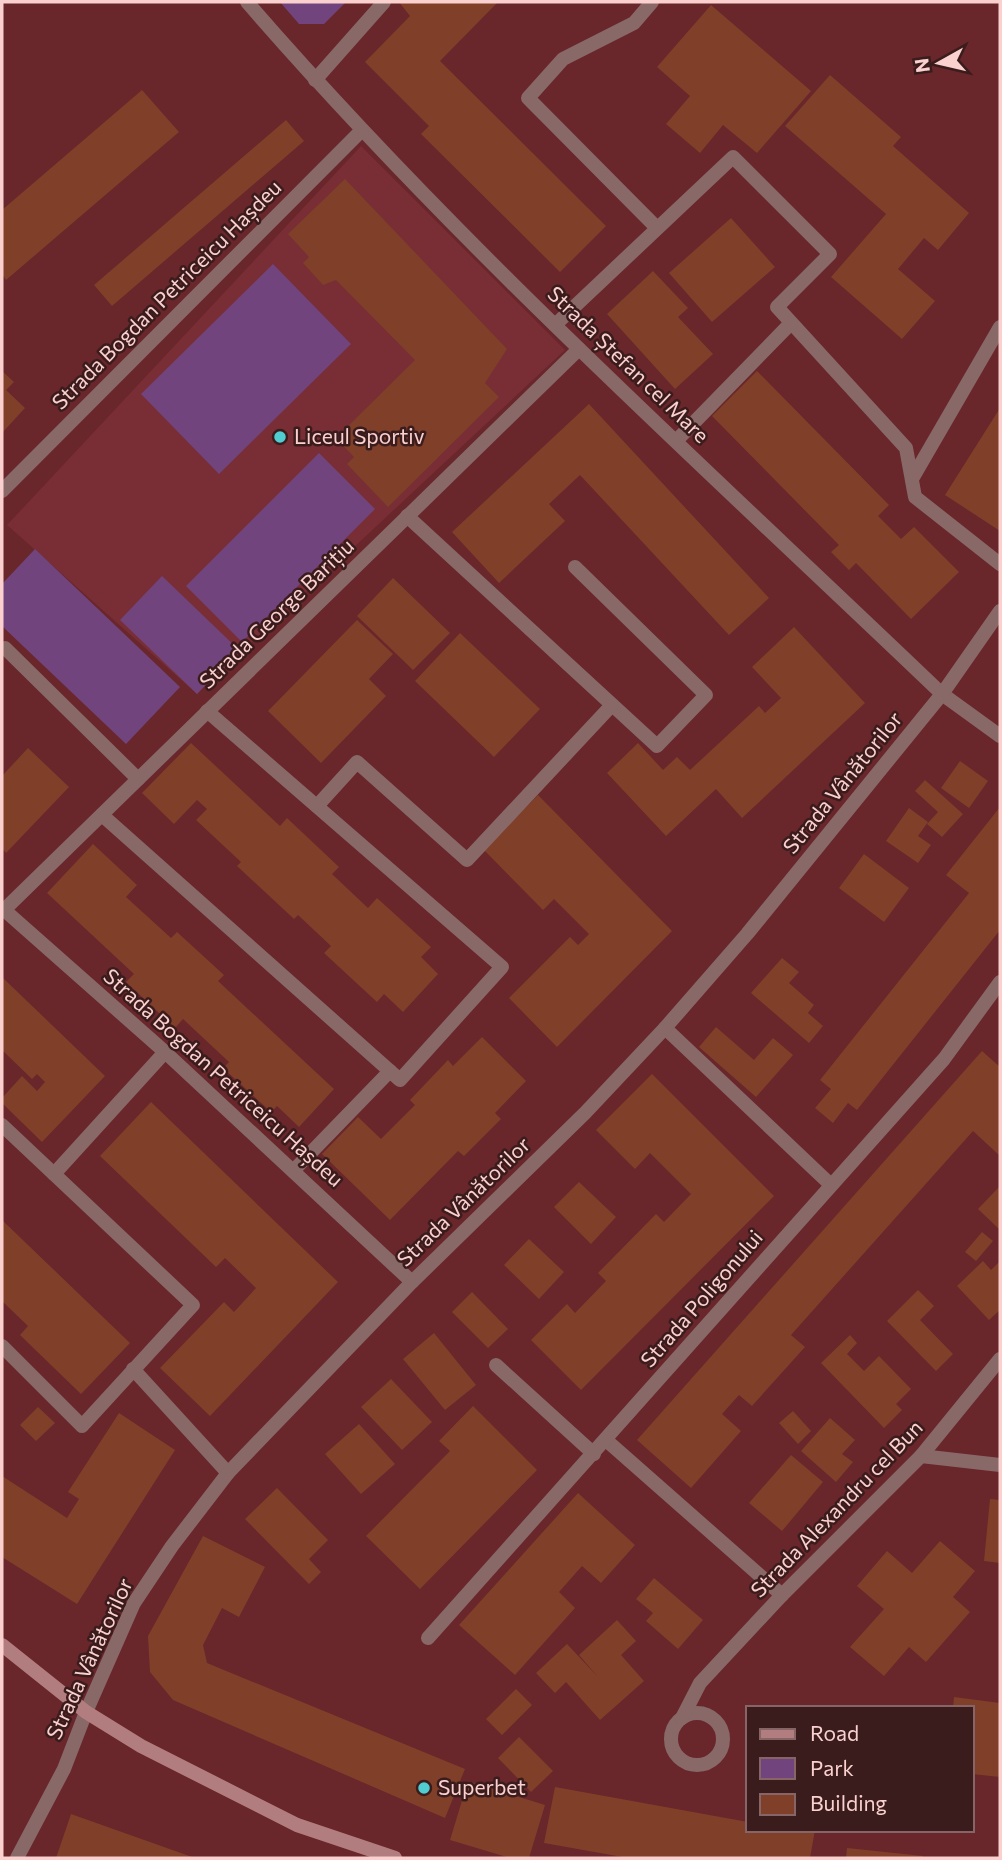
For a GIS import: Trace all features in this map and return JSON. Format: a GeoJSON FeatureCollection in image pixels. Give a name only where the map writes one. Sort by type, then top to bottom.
{"type":"FeatureCollection","features":[{"type":"Feature","properties":{"kind":"main road"},"geometry":{"type":"LineString","coordinates":[[2,1645],[86,1712],[141,1746],[297,1825],[395,1858]]}},
{"type":"Feature","properties":{"kind":"street","name":"Strada Ștefan cel Mare"},"geometry":{"type":"LineString","coordinates":[[247,2],[362,130],[579,349],[942,694],[1000,736]]}},
{"type":"Feature","properties":{"kind":"street"},"geometry":{"type":"LineString","coordinates":[[315,80],[384,2]]}},
{"type":"Feature","properties":{"kind":"street"},"geometry":{"type":"LineString","coordinates":[[652,2],[634,23],[564,58],[528,98],[657,228]]}},
{"type":"Feature","properties":{"kind":"street","name":"Strada Bogdan Petriceicu Hașdeu"},"geometry":{"type":"LineString","coordinates":[[2,491],[362,130]]}},
{"type":"Feature","properties":{"kind":"street"},"geometry":{"type":"LineString","coordinates":[[555,325],[733,158],[830,254],[777,307],[906,448],[915,497],[1000,564]]}},
{"type":"Feature","properties":{"kind":"street"},"geometry":{"type":"LineString","coordinates":[[676,442],[791,323]]}},
{"type":"Feature","properties":{"kind":"street"},"geometry":{"type":"LineString","coordinates":[[912,480],[1000,327]]}},
{"type":"Feature","properties":{"kind":"street","name":"Strada George Barițiu"},"geometry":{"type":"LineString","coordinates":[[3,909],[579,349]]}},
{"type":"Feature","properties":{"kind":"street"},"geometry":{"type":"LineString","coordinates":[[407,516],[657,746],[706,695],[575,567]]}},
{"type":"Feature","properties":{"kind":"street","name":"Strada Vânătorilor"},"geometry":{"type":"LineString","coordinates":[[17,1858],[64,1769],[134,1603],[172,1546],[228,1473],[412,1282],[585,1113],[665,1028],[747,934],[942,694],[1000,611]]}},
{"type":"Feature","properties":{"kind":"street"},"geometry":{"type":"LineString","coordinates":[[5,648],[138,779]]}},
{"type":"Feature","properties":{"kind":"street"},"geometry":{"type":"LineString","coordinates":[[317,806],[357,762],[467,860],[612,705]]}},
{"type":"Feature","properties":{"kind":"street"},"geometry":{"type":"LineString","coordinates":[[102,814],[400,1080],[502,967],[207,711]]}},
{"type":"Feature","properties":{"kind":"street","name":"Strada Bogdan Petriceicu Hașdeu"},"geometry":{"type":"LineString","coordinates":[[3,909],[165,1052],[412,1282]]}},
{"type":"Feature","properties":{"kind":"street","name":"Strada Poligonului"},"geometry":{"type":"LineString","coordinates":[[428,1638],[944,1059],[1000,982]]}},
{"type":"Feature","properties":{"kind":"street"},"geometry":{"type":"LineString","coordinates":[[665,1028],[831,1185]]}},
{"type":"Feature","properties":{"kind":"street"},"geometry":{"type":"LineString","coordinates":[[54,1174],[165,1052]]}},
{"type":"Feature","properties":{"kind":"street"},"geometry":{"type":"LineString","coordinates":[[294,1170],[390,1072]]}},
{"type":"Feature","properties":{"kind":"street"},"geometry":{"type":"LineString","coordinates":[[2,1125],[193,1305],[82,1426],[2,1346]]}},
{"type":"Feature","properties":{"kind":"street","name":"Strada Alexandru cel Bun"},"geometry":{"type":"LineString","coordinates":[[681,1718],[700,1683],[782,1595],[921,1456],[1000,1359]]}},
{"type":"Feature","properties":{"kind":"street"},"geometry":{"type":"LineString","coordinates":[[496,1365],[594,1454]]}},
{"type":"Feature","properties":{"kind":"street"},"geometry":{"type":"LineString","coordinates":[[133,1369],[228,1473]]}},
{"type":"Feature","properties":{"kind":"street"},"geometry":{"type":"LineString","coordinates":[[606,1440],[782,1595]]}},
{"type":"Feature","properties":{"kind":"street"},"geometry":{"type":"LineString","coordinates":[[921,1456],[1000,1465]]}},
{"type":"Feature","properties":{"kind":"street"},"geometry":{"type":"LineString","coordinates":[[700,1683],[709,1716]]}},
{"type":"Feature","properties":{"kind":"street"},"geometry":{"type":"LineString","coordinates":[[701,1713],[716,1722],[723,1738],[716,1757],[700,1765],[685,1762],[673,1749],[672,1732],[681,1718],[701,1713]]}},
{"type":"Feature","properties":{"kind":"shaded area","name":"Liceul Sportiv"},"geometry":{"type":"Polygon","coordinates":[[[361,146],[565,350],[197,694],[7,525],[361,146]]]}},
{"type":"Feature","properties":{"kind":"green space"},"geometry":{"type":"Polygon","coordinates":[[[280,2],[346,2],[324,24],[299,24],[280,2]]]}},
{"type":"Feature","properties":{"kind":"green space"},"geometry":{"type":"Polygon","coordinates":[[[273,264],[351,344],[219,474],[141,394],[273,264]]]}},
{"type":"Feature","properties":{"kind":"green space"},"geometry":{"type":"Polygon","coordinates":[[[319,453],[375,509],[242,642],[186,586],[319,453]]]}},
{"type":"Feature","properties":{"kind":"green space"},"geometry":{"type":"Polygon","coordinates":[[[35,549],[180,687],[126,744],[2,626],[2,584],[35,549]]]}},
{"type":"Feature","properties":{"kind":"green space"},"geometry":{"type":"Polygon","coordinates":[[[162,576],[239,650],[197,694],[120,620],[162,576]]]}},
{"type":"Feature","properties":{"kind":"building"},"geometry":{"type":"Polygon","coordinates":[[[399,2],[498,2],[440,61],[606,226],[560,272],[421,134],[429,126],[365,62],[410,16],[399,2]]]}},
{"type":"Feature","properties":{"kind":"building"},"geometry":{"type":"Polygon","coordinates":[[[711,5],[811,91],[757,153],[723,125],[700,153],[666,124],[690,96],[657,67],[711,5]]]}},
{"type":"Feature","properties":{"kind":"building"},"geometry":{"type":"Polygon","coordinates":[[[830,75],[901,137],[893,146],[969,213],[938,250],[924,238],[898,269],[935,301],[902,339],[831,277],[886,214],[785,126],[830,75]]]}},
{"type":"Feature","properties":{"kind":"building"},"geometry":{"type":"Polygon","coordinates":[[[142,90],[179,132],[6,280],[2,274],[2,210],[142,90]]]}},
{"type":"Feature","properties":{"kind":"building"},"geometry":{"type":"Polygon","coordinates":[[[286,120],[304,141],[112,306],[94,285],[286,120]]]}},
{"type":"Feature","properties":{"kind":"building","name":"Liceul Sportiv"},"geometry":{"type":"Polygon","coordinates":[[[345,179],[507,349],[485,383],[499,397],[388,507],[347,464],[354,457],[336,438],[415,360],[336,280],[323,285],[303,263],[309,257],[288,234],[345,179]]]}},
{"type":"Feature","properties":{"kind":"building"},"geometry":{"type":"Polygon","coordinates":[[[731,218],[775,267],[712,322],[669,273],[731,218]]]}},
{"type":"Feature","properties":{"kind":"building"},"geometry":{"type":"Polygon","coordinates":[[[653,271],[688,308],[678,317],[713,354],[675,389],[607,314],[653,271]]]}},
{"type":"Feature","properties":{"kind":"building"},"geometry":{"type":"Polygon","coordinates":[[[2,371],[14,382],[6,390],[25,408],[2,433],[2,371]]]}},
{"type":"Feature","properties":{"kind":"building"},"geometry":{"type":"Polygon","coordinates":[[[757,371],[889,505],[878,516],[901,539],[914,527],[959,572],[911,619],[856,563],[849,570],[831,552],[839,545],[712,416],[757,371]]]}},
{"type":"Feature","properties":{"kind":"building"},"geometry":{"type":"Polygon","coordinates":[[[589,404],[769,598],[729,635],[580,475],[549,504],[565,521],[499,583],[452,532],[589,404]]]}},
{"type":"Feature","properties":{"kind":"building"},"geometry":{"type":"Polygon","coordinates":[[[1000,408],[1000,531],[945,495],[1000,408]]]}},
{"type":"Feature","properties":{"kind":"building"},"geometry":{"type":"Polygon","coordinates":[[[393,578],[450,633],[413,670],[357,616],[393,578]]]}},
{"type":"Feature","properties":{"kind":"building"},"geometry":{"type":"Polygon","coordinates":[[[357,620],[393,654],[369,679],[386,696],[321,763],[268,711],[357,620]]]}},
{"type":"Feature","properties":{"kind":"building"},"geometry":{"type":"Polygon","coordinates":[[[794,627],[865,703],[742,818],[716,789],[666,836],[607,773],[638,743],[663,770],[677,757],[690,770],[759,706],[765,713],[781,698],[752,667],[794,627]]]}},
{"type":"Feature","properties":{"kind":"building"},"geometry":{"type":"Polygon","coordinates":[[[460,633],[540,709],[494,757],[415,681],[460,633]]]}},
{"type":"Feature","properties":{"kind":"building"},"geometry":{"type":"Polygon","coordinates":[[[191,743],[280,826],[287,818],[339,867],[332,874],[368,908],[377,898],[431,947],[421,957],[438,974],[403,1012],[384,994],[377,1002],[324,953],[331,946],[298,915],[294,919],[237,866],[241,862],[196,820],[207,809],[197,800],[174,824],[142,793],[191,743]]]}},
{"type":"Feature","properties":{"kind":"building"},"geometry":{"type":"Polygon","coordinates":[[[28,748],[69,787],[6,853],[2,848],[2,776],[28,748]]]}},
{"type":"Feature","properties":{"kind":"building"},"geometry":{"type":"Polygon","coordinates":[[[960,761],[988,781],[969,808],[941,788],[960,761]]]}},
{"type":"Feature","properties":{"kind":"building"},"geometry":{"type":"Polygon","coordinates":[[[925,780],[963,814],[942,837],[927,824],[938,812],[915,791],[925,780]]]}},
{"type":"Feature","properties":{"kind":"building"},"geometry":{"type":"Polygon","coordinates":[[[538,795],[672,931],[557,1047],[509,998],[570,937],[578,945],[589,934],[554,899],[543,910],[484,850],[538,795]]]}},
{"type":"Feature","properties":{"kind":"building"},"geometry":{"type":"Polygon","coordinates":[[[1000,807],[1000,930],[857,1110],[848,1103],[833,1123],[815,1108],[831,1089],[820,1080],[969,893],[946,875],[1000,807]]]}},
{"type":"Feature","properties":{"kind":"building"},"geometry":{"type":"Polygon","coordinates":[[[909,808],[928,822],[918,836],[931,845],[918,863],[886,841],[909,808]]]}},
{"type":"Feature","properties":{"kind":"building"},"geometry":{"type":"Polygon","coordinates":[[[93,844],[137,885],[126,897],[171,938],[177,932],[224,975],[218,981],[334,1089],[299,1127],[277,1106],[271,1112],[223,1068],[229,1062],[183,1019],[175,1028],[126,982],[134,974],[47,893],[93,844]]]}},
{"type":"Feature","properties":{"kind":"building"},"geometry":{"type":"Polygon","coordinates":[[[864,854],[909,888],[884,922],[839,888],[864,854]]]}},
{"type":"Feature","properties":{"kind":"building"},"geometry":{"type":"Polygon","coordinates":[[[782,958],[799,972],[789,983],[814,1005],[808,1013],[823,1026],[809,1043],[751,993],[782,958]]]}},
{"type":"Feature","properties":{"kind":"building"},"geometry":{"type":"Polygon","coordinates":[[[2,977],[105,1076],[42,1142],[2,1103],[2,1098],[22,1076],[37,1091],[45,1082],[37,1074],[32,1079],[2,1050],[2,977]]]}},
{"type":"Feature","properties":{"kind":"building"},"geometry":{"type":"Polygon","coordinates":[[[716,1027],[754,1060],[773,1038],[793,1055],[756,1097],[699,1047],[716,1027]]]}},
{"type":"Feature","properties":{"kind":"building"},"geometry":{"type":"Polygon","coordinates":[[[482,1037],[526,1081],[495,1113],[501,1119],[464,1156],[458,1151],[390,1220],[322,1154],[358,1117],[381,1139],[415,1105],[410,1100],[448,1060],[453,1066],[482,1037]]]}},
{"type":"Feature","properties":{"kind":"building"},"geometry":{"type":"Polygon","coordinates":[[[982,1051],[1000,1067],[1000,1156],[973,1131],[791,1335],[805,1347],[752,1406],[739,1395],[722,1414],[741,1431],[691,1488],[637,1440],[982,1051]]]}},
{"type":"Feature","properties":{"kind":"building"},"geometry":{"type":"Polygon","coordinates":[[[652,1074],[774,1196],[581,1390],[531,1340],[567,1304],[575,1313],[606,1281],[598,1273],[656,1214],[664,1222],[691,1194],[650,1153],[635,1169],[596,1130],[652,1074]]]}},
{"type":"Feature","properties":{"kind":"building"},"geometry":{"type":"Polygon","coordinates":[[[151,1102],[338,1282],[210,1416],[160,1368],[224,1302],[234,1312],[256,1288],[225,1258],[216,1267],[100,1156],[151,1102]]]}},
{"type":"Feature","properties":{"kind":"building"},"geometry":{"type":"Polygon","coordinates":[[[579,1182],[616,1217],[591,1244],[554,1207],[579,1182]]]}},
{"type":"Feature","properties":{"kind":"building"},"geometry":{"type":"Polygon","coordinates":[[[1000,1186],[1000,1230],[978,1209],[1000,1186]]]}},
{"type":"Feature","properties":{"kind":"building"},"geometry":{"type":"Polygon","coordinates":[[[2,1220],[130,1343],[81,1394],[20,1335],[28,1326],[2,1301],[2,1220]]]}},
{"type":"Feature","properties":{"kind":"building"},"geometry":{"type":"Polygon","coordinates":[[[982,1232],[993,1241],[976,1261],[965,1252],[982,1232]]]}},
{"type":"Feature","properties":{"kind":"building"},"geometry":{"type":"Polygon","coordinates":[[[529,1239],[564,1272],[539,1299],[504,1265],[529,1239]]]}},
{"type":"Feature","properties":{"kind":"building"},"geometry":{"type":"Polygon","coordinates":[[[983,1261],[991,1270],[1000,1261],[1000,1310],[989,1320],[957,1286],[983,1261]]]}},
{"type":"Feature","properties":{"kind":"building"},"geometry":{"type":"Polygon","coordinates":[[[918,1290],[934,1306],[920,1320],[953,1354],[936,1371],[887,1321],[918,1290]]]}},
{"type":"Feature","properties":{"kind":"building"},"geometry":{"type":"Polygon","coordinates":[[[472,1292],[508,1329],[488,1348],[452,1312],[472,1292]]]}},
{"type":"Feature","properties":{"kind":"building"},"geometry":{"type":"Polygon","coordinates":[[[434,1333],[476,1385],[445,1410],[403,1359],[434,1333]]]}},
{"type":"Feature","properties":{"kind":"building"},"geometry":{"type":"Polygon","coordinates":[[[850,1335],[857,1343],[847,1354],[864,1371],[879,1356],[911,1389],[896,1404],[902,1410],[884,1428],[821,1363],[850,1335]]]}},
{"type":"Feature","properties":{"kind":"building"},"geometry":{"type":"Polygon","coordinates":[[[391,1379],[432,1422],[402,1450],[361,1407],[391,1379]]]}},
{"type":"Feature","properties":{"kind":"building"},"geometry":{"type":"Polygon","coordinates":[[[473,1406],[537,1470],[420,1589],[366,1536],[450,1451],[439,1441],[473,1406]]]}},
{"type":"Feature","properties":{"kind":"building"},"geometry":{"type":"Polygon","coordinates":[[[38,1407],[55,1423],[36,1441],[20,1425],[38,1407]]]}},
{"type":"Feature","properties":{"kind":"building"},"geometry":{"type":"Polygon","coordinates":[[[793,1411],[811,1431],[798,1444],[779,1423],[793,1411]]]}},
{"type":"Feature","properties":{"kind":"building"},"geometry":{"type":"Polygon","coordinates":[[[119,1413],[175,1450],[77,1604],[2,1557],[2,1476],[67,1518],[79,1499],[68,1492],[119,1413]]]}},
{"type":"Feature","properties":{"kind":"building"},"geometry":{"type":"Polygon","coordinates":[[[830,1418],[855,1440],[842,1454],[853,1462],[836,1482],[801,1451],[830,1418]]]}},
{"type":"Feature","properties":{"kind":"building"},"geometry":{"type":"Polygon","coordinates":[[[359,1424],[395,1464],[361,1494],[325,1454],[359,1424]]]}},
{"type":"Feature","properties":{"kind":"building"},"geometry":{"type":"Polygon","coordinates":[[[791,1455],[823,1482],[782,1531],[749,1503],[791,1455]]]}},
{"type":"Feature","properties":{"kind":"building"},"geometry":{"type":"Polygon","coordinates":[[[277,1488],[328,1540],[309,1559],[321,1572],[309,1584],[245,1519],[277,1488]]]}},
{"type":"Feature","properties":{"kind":"building"},"geometry":{"type":"Polygon","coordinates":[[[578,1493],[635,1545],[601,1583],[582,1566],[559,1592],[575,1608],[515,1675],[459,1625],[578,1493]]]}},
{"type":"Feature","properties":{"kind":"building"},"geometry":{"type":"Polygon","coordinates":[[[990,1499],[1000,1500],[1000,1563],[984,1561],[990,1499]]]}},
{"type":"Feature","properties":{"kind":"building"},"geometry":{"type":"Polygon","coordinates":[[[203,1536],[265,1567],[239,1617],[222,1608],[203,1645],[207,1663],[465,1769],[445,1818],[173,1700],[150,1672],[148,1636],[203,1536]]]}},
{"type":"Feature","properties":{"kind":"building"},"geometry":{"type":"Polygon","coordinates":[[[940,1541],[975,1571],[953,1597],[970,1612],[926,1662],[909,1647],[884,1676],[850,1647],[884,1609],[857,1586],[887,1551],[912,1573],[940,1541]]]}},
{"type":"Feature","properties":{"kind":"building"},"geometry":{"type":"Polygon","coordinates":[[[654,1578],[703,1620],[678,1649],[646,1621],[653,1613],[636,1599],[654,1578]]]}},
{"type":"Feature","properties":{"kind":"building"},"geometry":{"type":"Polygon","coordinates":[[[617,1620],[636,1641],[621,1655],[644,1681],[600,1720],[566,1682],[555,1693],[536,1673],[567,1644],[598,1677],[579,1655],[617,1620]]]}},
{"type":"Feature","properties":{"kind":"building"},"geometry":{"type":"Polygon","coordinates":[[[516,1689],[532,1705],[502,1735],[486,1719],[516,1689]]]}},
{"type":"Feature","properties":{"kind":"building"},"geometry":{"type":"Polygon","coordinates":[[[954,1697],[1000,1703],[1000,1777],[974,1774],[974,1706],[953,1706],[954,1697]]]}},
{"type":"Feature","properties":{"kind":"building"},"geometry":{"type":"Polygon","coordinates":[[[519,1737],[553,1771],[531,1792],[498,1758],[519,1737]]]}},
{"type":"Feature","properties":{"kind":"building"},"geometry":{"type":"Polygon","coordinates":[[[468,1781],[545,1805],[529,1858],[510,1858],[450,1840],[468,1781]]]}},
{"type":"Feature","properties":{"kind":"building"},"geometry":{"type":"Polygon","coordinates":[[[555,1787],[746,1822],[746,1832],[815,1832],[810,1858],[628,1858],[544,1843],[555,1787]]]}},
{"type":"Feature","properties":{"kind":"building"},"geometry":{"type":"Polygon","coordinates":[[[71,1814],[195,1858],[56,1858],[71,1814]]]}},
{"type":"Feature","properties":{"kind":"building"},"geometry":{"type":"Polygon","coordinates":[[[847,1848],[923,1856],[846,1858],[847,1848]]]}},
{"type":"Feature","properties":{"kind":"place","name":"Liceul Sportiv"},"geometry":{"type":"Point","coordinates":[280,437]}},
{"type":"Feature","properties":{"kind":"place","name":"Superbet"},"geometry":{"type":"Point","coordinates":[424,1788]}}]}
